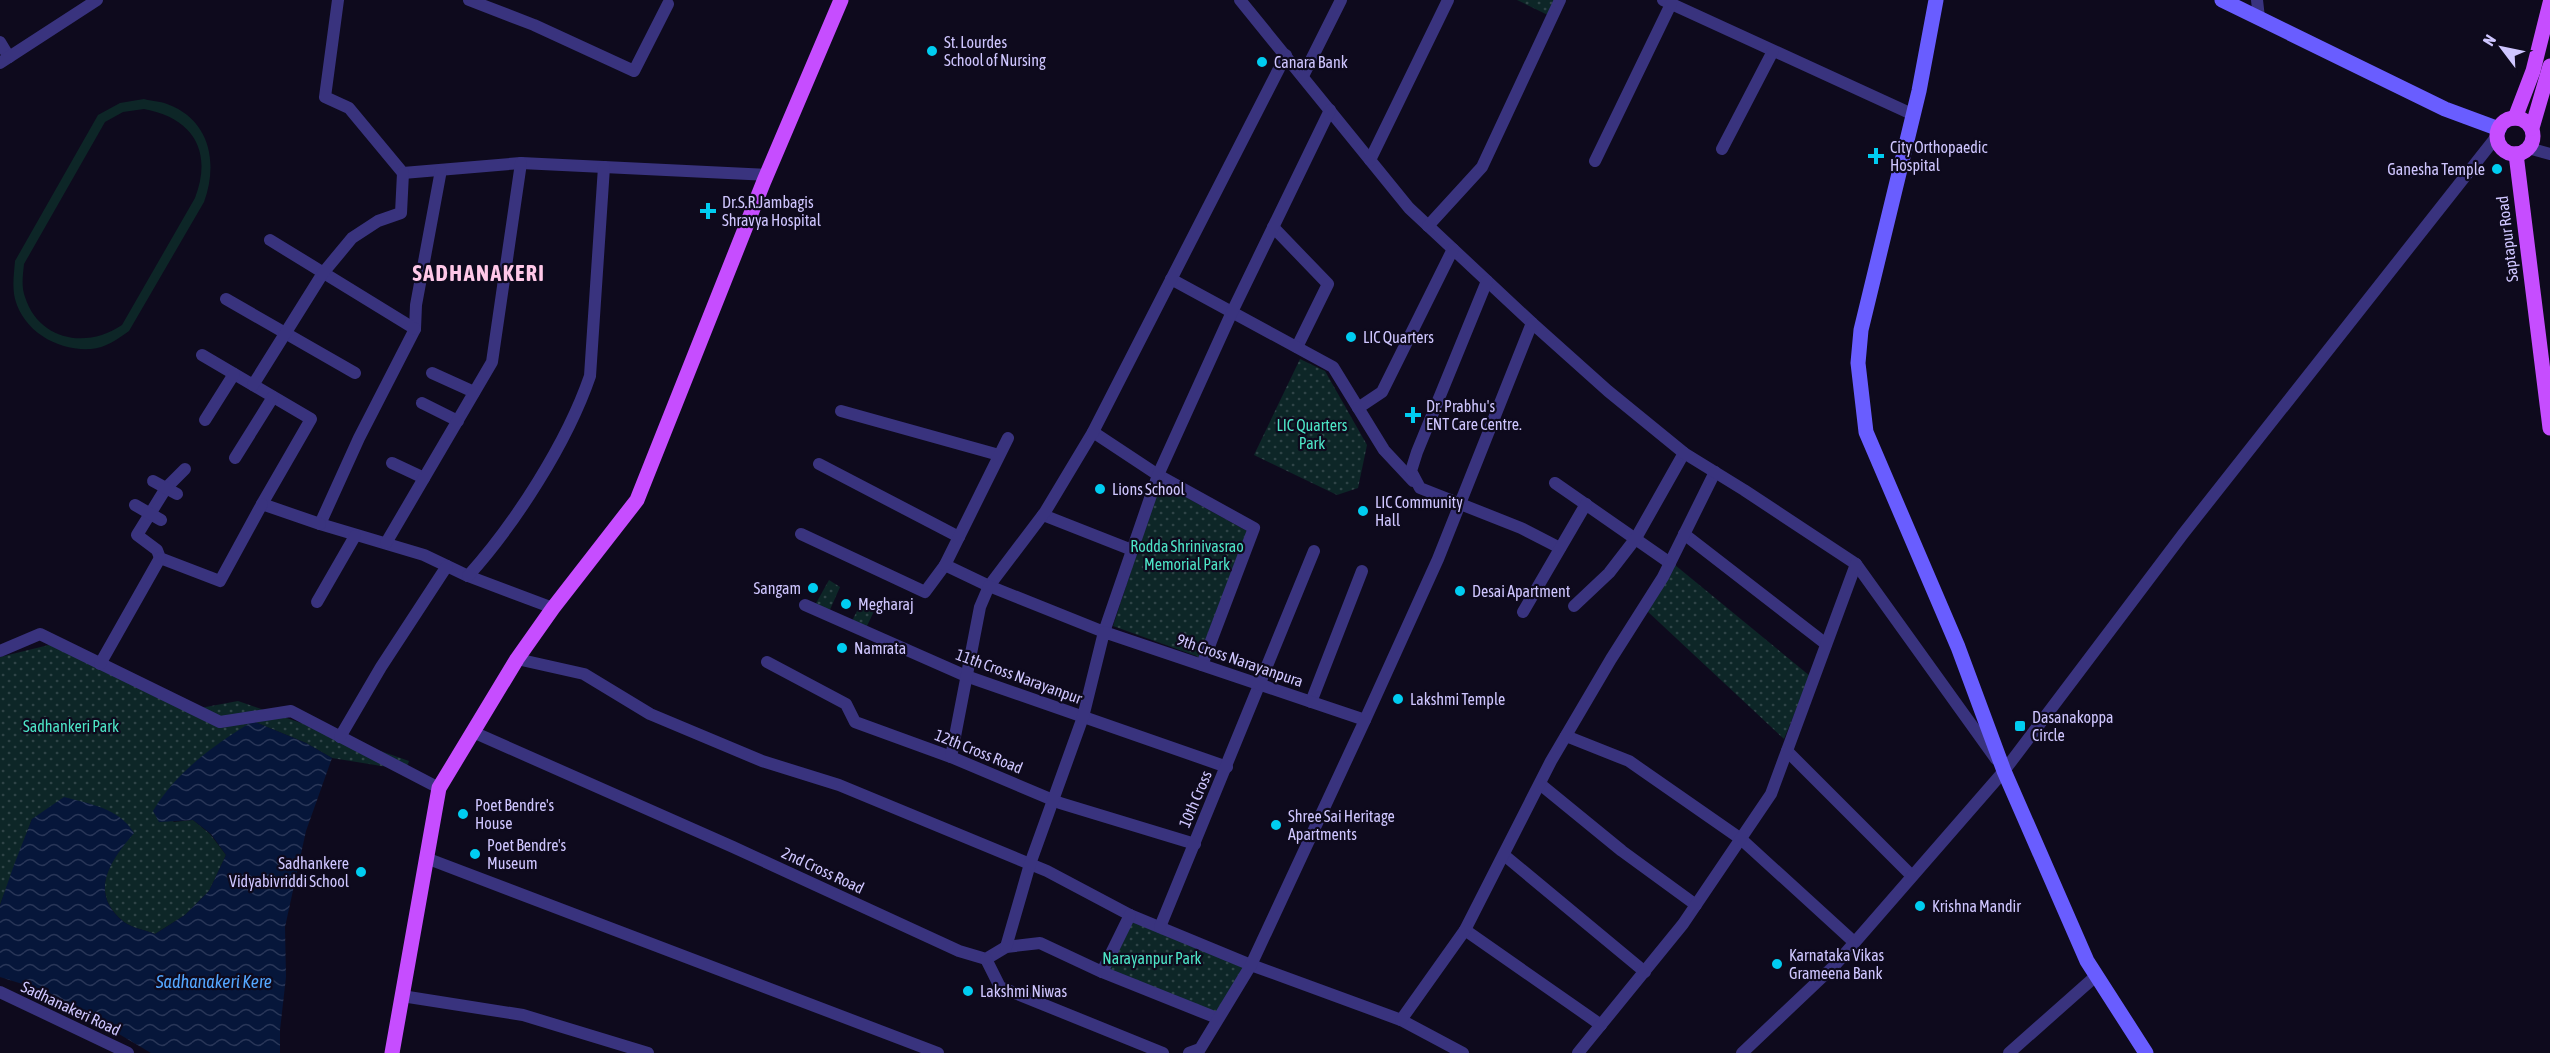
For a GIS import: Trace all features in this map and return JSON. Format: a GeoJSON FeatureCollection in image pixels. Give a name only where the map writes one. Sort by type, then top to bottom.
{"type":"FeatureCollection","features":[{"type":"Feature","properties":{"kind":"main road"},"geometry":{"type":"LineString","coordinates":[[392,1053],[439,788],[517,659],[553,608],[637,500],[767,175],[842,0]]}},
{"type":"Feature","properties":{"kind":"main road"},"geometry":{"type":"LineString","coordinates":[[2515,118],[2533,71],[2550,3]]}},
{"type":"Feature","properties":{"kind":"main road"},"geometry":{"type":"LineString","coordinates":[[2532,128],[2528,123],[2515,118],[2502,123],[2498,133],[2503,148],[2522,151],[2532,142],[2532,128],[2550,66]]}},
{"type":"Feature","properties":{"kind":"main road","name":"Saptapur Road"},"geometry":{"type":"LineString","coordinates":[[2522,151],[2550,428]]}},
{"type":"Feature","properties":{"kind":"street"},"geometry":{"type":"LineString","coordinates":[[0,42],[5,60],[97,0]]}},
{"type":"Feature","properties":{"kind":"street"},"geometry":{"type":"LineString","coordinates":[[253,385],[323,273],[351,238],[378,221],[400,213],[403,173],[350,108],[325,97],[338,0]]}},
{"type":"Feature","properties":{"kind":"street"},"geometry":{"type":"LineString","coordinates":[[470,0],[534,25],[634,71],[668,4]]}},
{"type":"Feature","properties":{"kind":"street"},"geometry":{"type":"LineString","coordinates":[[1240,0],[1409,208],[1487,281],[1608,391],[1684,453],[1856,564],[2004,771]]}},
{"type":"Feature","properties":{"kind":"street"},"geometry":{"type":"LineString","coordinates":[[1303,76],[1341,0]]}},
{"type":"Feature","properties":{"kind":"street"},"geometry":{"type":"LineString","coordinates":[[1370,160],[1448,0]]}},
{"type":"Feature","properties":{"kind":"street"},"geometry":{"type":"LineString","coordinates":[[1428,226],[1482,167],[1560,0]]}},
{"type":"Feature","properties":{"kind":"street"},"geometry":{"type":"LineString","coordinates":[[1936,0],[1914,115],[1861,330],[1858,363],[1866,432],[1958,647],[2004,771],[2087,961],[2146,1053]]}},
{"type":"Feature","properties":{"kind":"street"},"geometry":{"type":"LineString","coordinates":[[1742,1053],[1835,965],[2004,771],[2183,534],[2498,133],[2222,0]]}},
{"type":"Feature","properties":{"kind":"street"},"geometry":{"type":"LineString","coordinates":[[2257,0],[2259,18]]}},
{"type":"Feature","properties":{"kind":"street"},"geometry":{"type":"LineString","coordinates":[[1595,161],[1667,2],[1914,115]]}},
{"type":"Feature","properties":{"kind":"street"},"geometry":{"type":"LineString","coordinates":[[1722,148],[1773,51]]}},
{"type":"Feature","properties":{"kind":"street"},"geometry":{"type":"LineString","coordinates":[[951,757],[980,607],[988,586],[1043,515],[1093,432],[1286,55]]}},
{"type":"Feature","properties":{"kind":"street"},"geometry":{"type":"LineString","coordinates":[[1006,947],[1030,864],[1083,717],[1104,632],[1158,475],[1232,312],[1330,110]]}},
{"type":"Feature","properties":{"kind":"street"},"geometry":{"type":"LineString","coordinates":[[2522,151],[2550,154]]}},
{"type":"Feature","properties":{"kind":"street"},"geometry":{"type":"LineString","coordinates":[[403,173],[521,163],[767,175]]}},
{"type":"Feature","properties":{"kind":"street"},"geometry":{"type":"LineString","coordinates":[[386,543],[492,362],[521,163]]}},
{"type":"Feature","properties":{"kind":"street"},"geometry":{"type":"LineString","coordinates":[[468,576],[492,550],[553,455],[581,401],[590,376],[604,167]]}},
{"type":"Feature","properties":{"kind":"street"},"geometry":{"type":"LineString","coordinates":[[320,524],[359,438],[415,329],[416,305],[441,170]]}},
{"type":"Feature","properties":{"kind":"street"},"geometry":{"type":"LineString","coordinates":[[1273,227],[1328,284],[1297,347]]}},
{"type":"Feature","properties":{"kind":"street"},"geometry":{"type":"LineString","coordinates":[[270,240],[415,329]]}},
{"type":"Feature","properties":{"kind":"street"},"geometry":{"type":"LineString","coordinates":[[1358,408],[1382,392],[1453,249]]}},
{"type":"Feature","properties":{"kind":"street"},"geometry":{"type":"LineString","coordinates":[[1171,279],[1334,368],[1384,450],[1420,488],[1560,548]]}},
{"type":"Feature","properties":{"kind":"street"},"geometry":{"type":"LineString","coordinates":[[1420,488],[1411,471],[1417,452],[1487,281]]}},
{"type":"Feature","properties":{"kind":"street"},"geometry":{"type":"LineString","coordinates":[[226,299],[355,373]]}},
{"type":"Feature","properties":{"kind":"street"},"geometry":{"type":"LineString","coordinates":[[1189,1053],[1200,1049],[1251,965],[1365,720],[1461,504],[1532,322]]}},
{"type":"Feature","properties":{"kind":"street"},"geometry":{"type":"LineString","coordinates":[[185,469],[156,517],[137,535],[157,550],[160,558],[220,581],[311,419],[202,355]]}},
{"type":"Feature","properties":{"kind":"street"},"geometry":{"type":"LineString","coordinates":[[432,373],[474,392]]}},
{"type":"Feature","properties":{"kind":"street"},"geometry":{"type":"LineString","coordinates":[[205,420],[234,374]]}},
{"type":"Feature","properties":{"kind":"street"},"geometry":{"type":"LineString","coordinates":[[235,458],[273,397]]}},
{"type":"Feature","properties":{"kind":"street"},"geometry":{"type":"LineString","coordinates":[[422,403],[458,421]]}},
{"type":"Feature","properties":{"kind":"street"},"geometry":{"type":"LineString","coordinates":[[841,411],[999,455]]}},
{"type":"Feature","properties":{"kind":"street"},"geometry":{"type":"LineString","coordinates":[[1093,432],[1158,475],[1254,528],[1202,665]]}},
{"type":"Feature","properties":{"kind":"street"},"geometry":{"type":"LineString","coordinates":[[801,534],[925,592],[945,565],[1008,438]]}},
{"type":"Feature","properties":{"kind":"street"},"geometry":{"type":"LineString","coordinates":[[1574,606],[1610,573],[1636,538],[1684,453]]}},
{"type":"Feature","properties":{"kind":"street"},"geometry":{"type":"LineString","coordinates":[[392,463],[424,478]]}},
{"type":"Feature","properties":{"kind":"street"},"geometry":{"type":"LineString","coordinates":[[819,464],[959,537]]}},
{"type":"Feature","properties":{"kind":"street"},"geometry":{"type":"LineString","coordinates":[[1401,1020],[1465,930],[1540,783],[1670,562],[1715,472]]}},
{"type":"Feature","properties":{"kind":"street"},"geometry":{"type":"LineString","coordinates":[[153,481],[171,491]]}},
{"type":"Feature","properties":{"kind":"street"},"geometry":{"type":"LineString","coordinates":[[1555,483],[1670,562]]}},
{"type":"Feature","properties":{"kind":"street"},"geometry":{"type":"LineString","coordinates":[[262,504],[355,536],[424,555],[468,576],[553,608]]}},
{"type":"Feature","properties":{"kind":"street"},"geometry":{"type":"LineString","coordinates":[[1523,612],[1586,504]]}},
{"type":"Feature","properties":{"kind":"street"},"geometry":{"type":"LineString","coordinates":[[135,505],[156,517]]}},
{"type":"Feature","properties":{"kind":"street"},"geometry":{"type":"LineString","coordinates":[[1043,515],[1132,550]]}},
{"type":"Feature","properties":{"kind":"street"},"geometry":{"type":"LineString","coordinates":[[1684,534],[1826,644]]}},
{"type":"Feature","properties":{"kind":"street"},"geometry":{"type":"LineString","coordinates":[[317,602],[355,536]]}},
{"type":"Feature","properties":{"kind":"street","name":"10th Cross"},"geometry":{"type":"LineString","coordinates":[[1160,927],[1314,551]]}},
{"type":"Feature","properties":{"kind":"street"},"geometry":{"type":"LineString","coordinates":[[100,664],[160,558]]}},
{"type":"Feature","properties":{"kind":"street"},"geometry":{"type":"LineString","coordinates":[[1578,1053],[1645,972],[1696,905],[1771,794],[1856,564]]}},
{"type":"Feature","properties":{"kind":"street","name":"9th Cross Narayanpura"},"geometry":{"type":"LineString","coordinates":[[945,565],[988,586],[1104,632],[1365,720]]}},
{"type":"Feature","properties":{"kind":"street"},"geometry":{"type":"LineString","coordinates":[[340,736],[381,667],[447,566]]}},
{"type":"Feature","properties":{"kind":"street"},"geometry":{"type":"LineString","coordinates":[[1311,702],[1362,571]]}},
{"type":"Feature","properties":{"kind":"street","name":"11th Cross Narayanpur"},"geometry":{"type":"LineString","coordinates":[[805,604],[966,676],[1227,767]]}},
{"type":"Feature","properties":{"kind":"street"},"geometry":{"type":"LineString","coordinates":[[0,651],[40,634],[220,722],[291,711],[439,788]]}},
{"type":"Feature","properties":{"kind":"street"},"geometry":{"type":"LineString","coordinates":[[517,659],[584,674],[650,714],[762,761],[839,785],[1030,864],[1130,915],[1251,965],[1401,1020],[1464,1053]]}},
{"type":"Feature","properties":{"kind":"street","name":"12th Cross Road"},"geometry":{"type":"LineString","coordinates":[[767,662],[846,704],[855,722],[951,757],[1054,800],[1195,844]]}},
{"type":"Feature","properties":{"kind":"street","name":"2nd Cross Road"},"geometry":{"type":"LineString","coordinates":[[473,732],[733,847],[959,951],[986,959]]}},
{"type":"Feature","properties":{"kind":"street"},"geometry":{"type":"LineString","coordinates":[[1566,736],[1629,761],[1741,839],[1854,942]]}},
{"type":"Feature","properties":{"kind":"street"},"geometry":{"type":"LineString","coordinates":[[1787,751],[1912,876]]}},
{"type":"Feature","properties":{"kind":"street"},"geometry":{"type":"LineString","coordinates":[[1540,783],[1622,851],[1696,905]]}},
{"type":"Feature","properties":{"kind":"street"},"geometry":{"type":"LineString","coordinates":[[1504,855],[1645,972]]}},
{"type":"Feature","properties":{"kind":"street"},"geometry":{"type":"LineString","coordinates":[[426,858],[938,1053]]}},
{"type":"Feature","properties":{"kind":"street"},"geometry":{"type":"LineString","coordinates":[[1102,972],[1130,915]]}},
{"type":"Feature","properties":{"kind":"street"},"geometry":{"type":"LineString","coordinates":[[1465,930],[1601,1025]]}},
{"type":"Feature","properties":{"kind":"street"},"geometry":{"type":"LineString","coordinates":[[1163,1053],[1000,987],[986,959],[1006,947],[1040,943],[1102,972],[1217,1018]]}},
{"type":"Feature","properties":{"kind":"street"},"geometry":{"type":"LineString","coordinates":[[2009,1053],[2097,975]]}},
{"type":"Feature","properties":{"kind":"street","name":"Sadhanakeri Road"},"geometry":{"type":"LineString","coordinates":[[0,992],[128,1053]]}},
{"type":"Feature","properties":{"kind":"street"},"geometry":{"type":"LineString","coordinates":[[402,996],[523,1015],[648,1053]]}},
{"type":"Feature","properties":{"kind":"green space"},"geometry":{"type":"Polygon","coordinates":[[[1517,0],[1560,0],[1552,17],[1517,0]]]}},
{"type":"Feature","properties":{"kind":"green space"},"geometry":{"type":"Polygon","coordinates":[[[144,99],[161,102],[182,111],[193,121],[202,132],[207,145],[210,159],[208,188],[204,202],[129,331],[101,347],[79,349],[66,347],[34,330],[19,311],[14,289],[15,261],[98,115],[120,103],[144,99]],[[144,109],[123,112],[105,122],[24,264],[25,297],[32,312],[53,332],[80,338],[94,337],[122,325],[195,198],[202,166],[195,139],[175,120],[161,113],[144,109]]]}},
{"type":"Feature","properties":{"kind":"green space","name":"LIC Quarters Park"},"geometry":{"type":"Polygon","coordinates":[[[1300,359],[1325,371],[1367,445],[1358,488],[1337,495],[1254,455],[1300,359]]]}},
{"type":"Feature","properties":{"kind":"green space","name":"Rodda Shrinivasrao Memorial Park"},"geometry":{"type":"Polygon","coordinates":[[[1160,483],[1247,531],[1199,657],[1113,626],[1160,483]]]}},
{"type":"Feature","properties":{"kind":"green space"},"geometry":{"type":"Polygon","coordinates":[[[1675,565],[1810,676],[1784,739],[1646,610],[1675,565]]]}},
{"type":"Feature","properties":{"kind":"green space"},"geometry":{"type":"Polygon","coordinates":[[[829,580],[840,587],[829,612],[815,605],[829,580]]]}},
{"type":"Feature","properties":{"kind":"green space"},"geometry":{"type":"Polygon","coordinates":[[[863,599],[877,605],[866,628],[852,621],[863,599]]]}},
{"type":"Feature","properties":{"kind":"green space","name":"Sadhankeri Park"},"geometry":{"type":"Polygon","coordinates":[[[61,642],[195,709],[238,701],[409,761],[406,770],[332,758],[306,743],[253,721],[173,822],[193,820],[210,834],[226,855],[209,891],[185,915],[155,934],[127,924],[113,911],[107,899],[106,876],[134,832],[32,819],[0,905],[0,657],[61,642]]]}},
{"type":"Feature","properties":{"kind":"green space","name":"Narayanpur Park"},"geometry":{"type":"Polygon","coordinates":[[[1130,915],[1251,965],[1217,1018],[1102,972],[1130,915]]]}},
{"type":"Feature","properties":{"kind":"water","name":"Sadhanakeri Kere"},"geometry":{"type":"Polygon","coordinates":[[[253,721],[306,743],[332,758],[306,831],[285,927],[286,977],[280,1030],[280,1053],[151,1053],[48,992],[0,977],[0,905],[32,819],[64,797],[103,808],[128,825],[134,833],[111,865],[106,877],[107,900],[113,911],[124,922],[155,934],[185,915],[209,891],[226,855],[211,834],[193,820],[159,822],[153,811],[173,784],[197,760],[253,721]]]}},
{"type":"Feature","properties":{"kind":"place","name":"St. Lourdes School of Nursing"},"geometry":{"type":"Point","coordinates":[932,51]}},
{"type":"Feature","properties":{"kind":"place","name":"Canara Bank"},"geometry":{"type":"Point","coordinates":[1262,62]}},
{"type":"Feature","properties":{"kind":"place","name":"City Orthopaedic Hospital"},"geometry":{"type":"Point","coordinates":[1876,156]}},
{"type":"Feature","properties":{"kind":"place","name":"Ganesha Temple"},"geometry":{"type":"Point","coordinates":[2497,169]}},
{"type":"Feature","properties":{"kind":"place","name":"Dr.S.R.Jambagis Shravya Hospital"},"geometry":{"type":"Point","coordinates":[708,211]}},
{"type":"Feature","properties":{"kind":"place","name":"LIC Quarters"},"geometry":{"type":"Point","coordinates":[1351,337]}},
{"type":"Feature","properties":{"kind":"place","name":"Dr. Prabhu's ENT Care Centre."},"geometry":{"type":"Point","coordinates":[1413,415]}},
{"type":"Feature","properties":{"kind":"place","name":"Lions School"},"geometry":{"type":"Point","coordinates":[1100,489]}},
{"type":"Feature","properties":{"kind":"place","name":"LIC Community Hall"},"geometry":{"type":"Point","coordinates":[1363,511]}},
{"type":"Feature","properties":{"kind":"place","name":"Sangam"},"geometry":{"type":"Point","coordinates":[813,588]}},
{"type":"Feature","properties":{"kind":"place","name":"Desai Apartment"},"geometry":{"type":"Point","coordinates":[1460,591]}},
{"type":"Feature","properties":{"kind":"place","name":"Megharaj"},"geometry":{"type":"Point","coordinates":[846,604]}},
{"type":"Feature","properties":{"kind":"place","name":"Namrata"},"geometry":{"type":"Point","coordinates":[842,648]}},
{"type":"Feature","properties":{"kind":"place","name":"Lakshmi Temple"},"geometry":{"type":"Point","coordinates":[1398,699]}},
{"type":"Feature","properties":{"kind":"place","name":"Dasanakoppa Circle"},"geometry":{"type":"Point","coordinates":[2020,726]}},
{"type":"Feature","properties":{"kind":"place","name":"Poet Bendre's House"},"geometry":{"type":"Point","coordinates":[463,814]}},
{"type":"Feature","properties":{"kind":"place","name":"Shree Sai Heritage Apartments"},"geometry":{"type":"Point","coordinates":[1276,825]}},
{"type":"Feature","properties":{"kind":"place","name":"Poet Bendre's Museum"},"geometry":{"type":"Point","coordinates":[475,854]}},
{"type":"Feature","properties":{"kind":"place","name":"Sadhankere Vidyabivriddi School"},"geometry":{"type":"Point","coordinates":[361,872]}},
{"type":"Feature","properties":{"kind":"place","name":"Krishna Mandir"},"geometry":{"type":"Point","coordinates":[1920,906]}},
{"type":"Feature","properties":{"kind":"place","name":"Karnataka Vikas Grameena Bank"},"geometry":{"type":"Point","coordinates":[1777,964]}},
{"type":"Feature","properties":{"kind":"place","name":"Lakshmi Niwas"},"geometry":{"type":"Point","coordinates":[968,991]}},
{"type":"Feature","properties":{"kind":"district","name":"SADHANAKERI"},"geometry":{"type":"Point","coordinates":[479,273]}}]}
